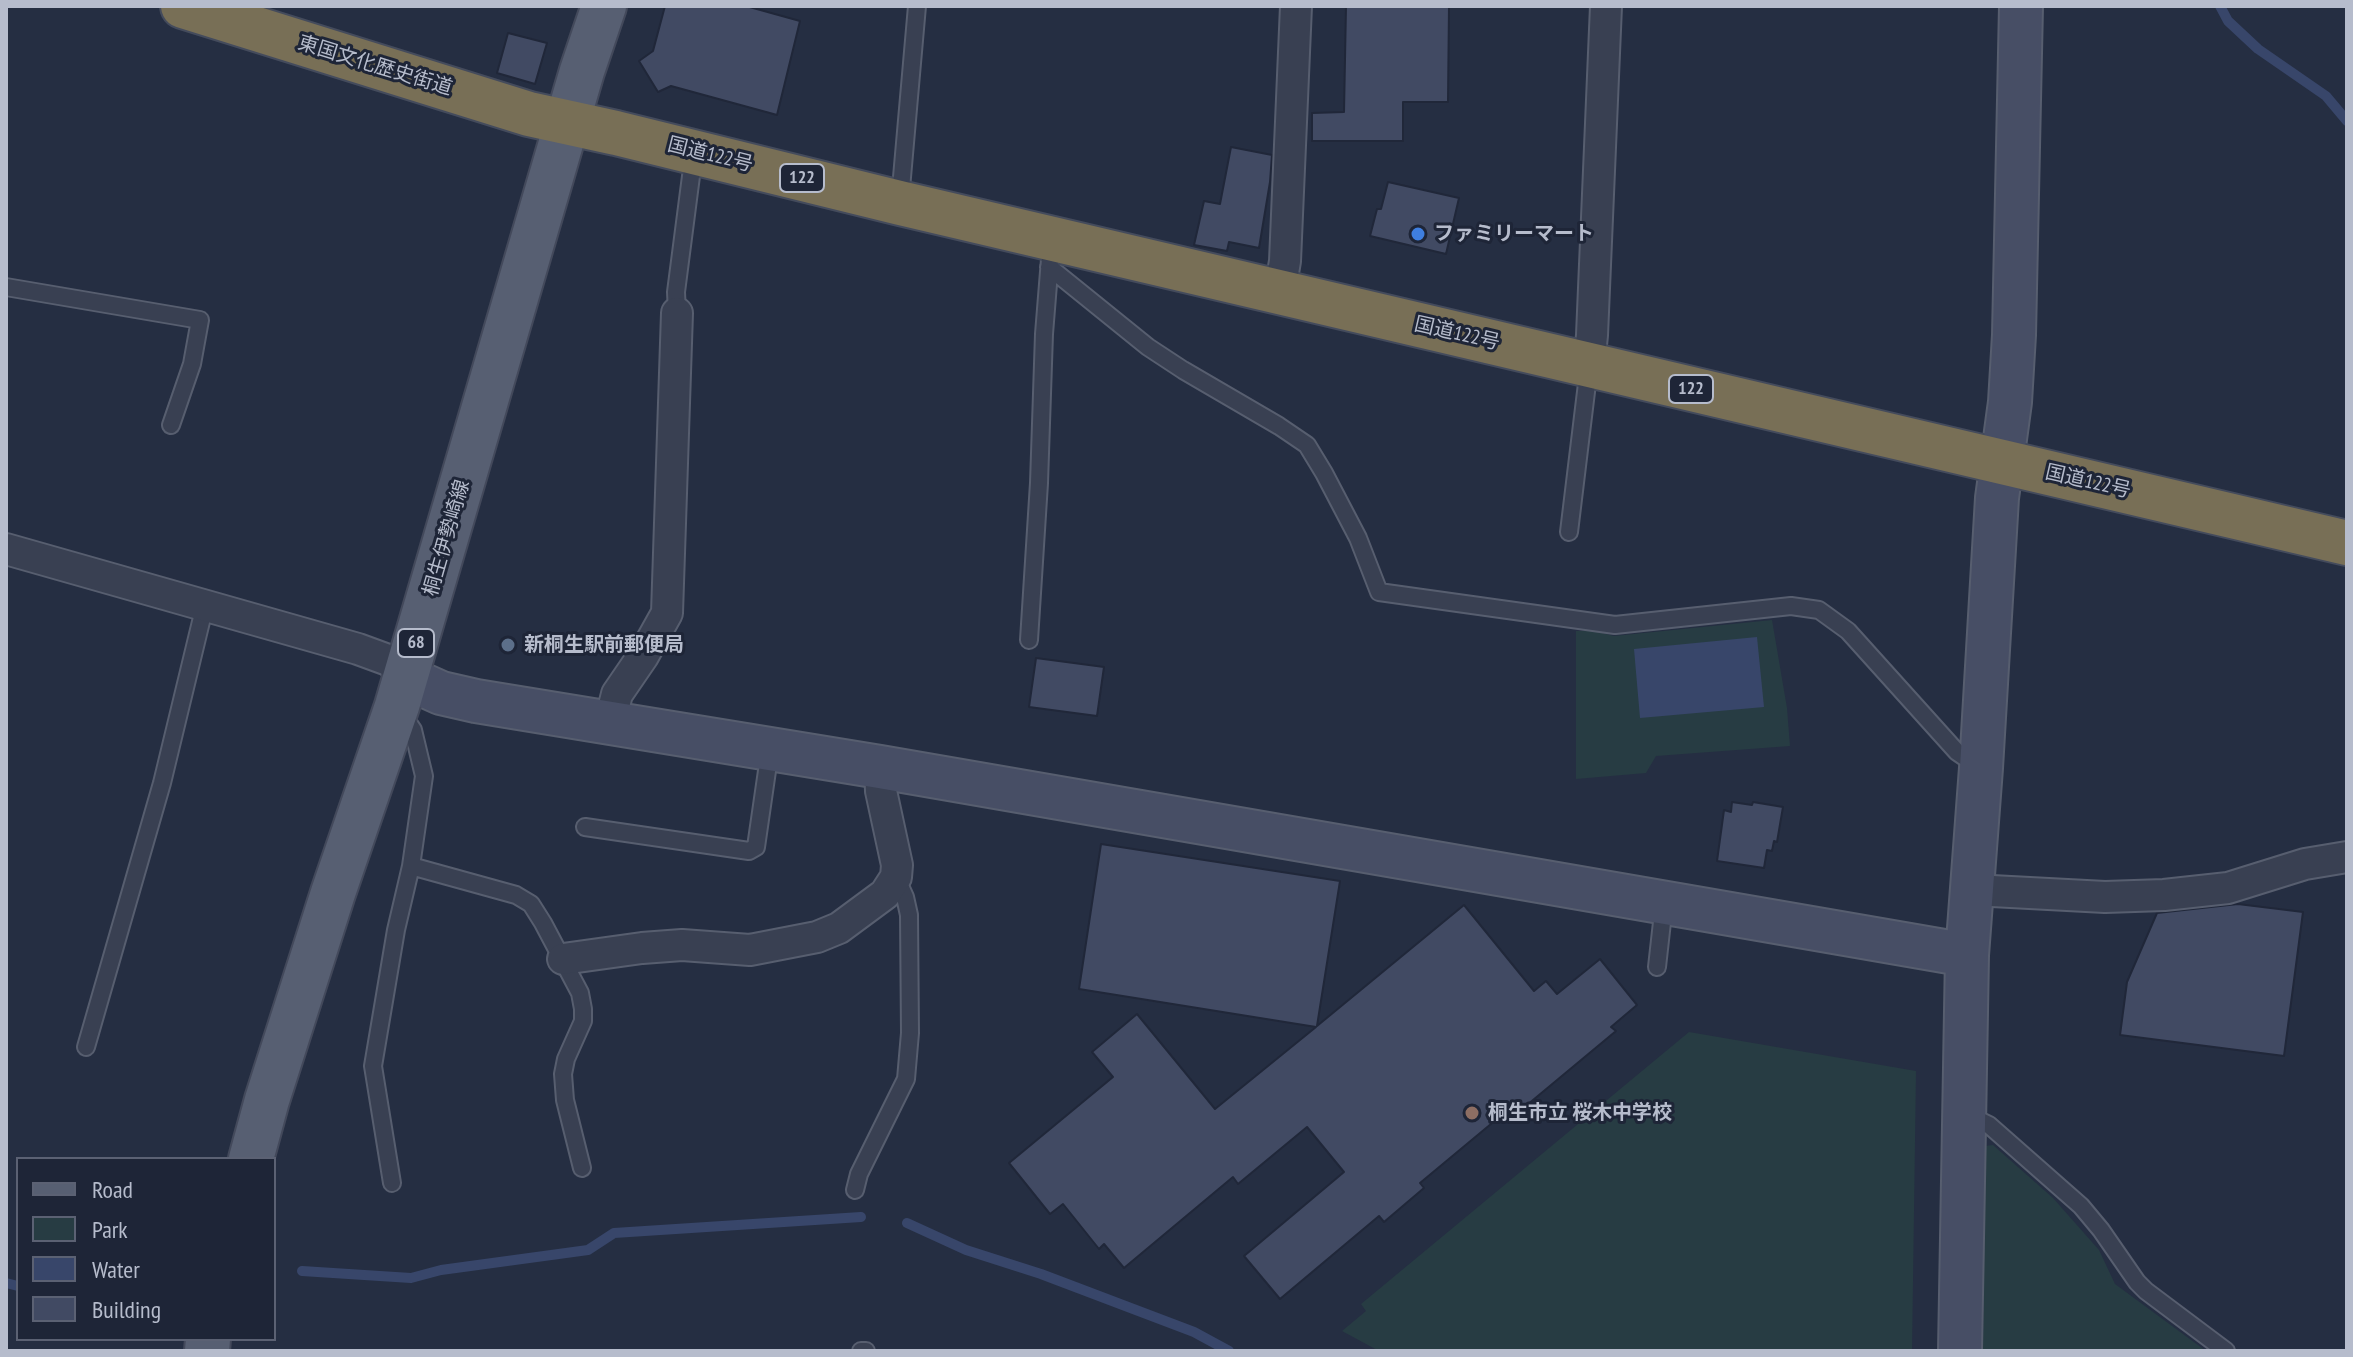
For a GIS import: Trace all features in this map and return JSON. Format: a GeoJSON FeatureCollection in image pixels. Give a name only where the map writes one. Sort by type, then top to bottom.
{"type":"FeatureCollection","features":[{"type":"Feature","properties":{"kind":"highway","name":"東国文化歴史街道"},"geometry":{"type":"LineString","coordinates":[[183,6],[529,114],[568,122]]}},
{"type":"Feature","properties":{"kind":"highway","name":"国道122号"},"geometry":{"type":"LineString","coordinates":[[568,122],[900,203],[1051,253],[1280,291],[2347,543]]}},
{"type":"Feature","properties":{"kind":"main road","name":"桐生伊勢崎線"},"geometry":{"type":"LineString","coordinates":[[252,1157],[328,908],[402,690],[582,71],[604,6]]}},
{"type":"Feature","properties":{"kind":"street"},"geometry":{"type":"LineString","coordinates":[[1280,291],[1285,261],[1296,6]]}},
{"type":"Feature","properties":{"kind":"street"},"geometry":{"type":"LineString","coordinates":[[1589,365],[1606,6]]}},
{"type":"Feature","properties":{"kind":"street"},"geometry":{"type":"LineString","coordinates":[[1960,1351],[1967,955],[1997,498],[2010,402],[2014,335],[2021,6]]}},
{"type":"Feature","properties":{"kind":"street"},"geometry":{"type":"LineString","coordinates":[[610,722],[617,694],[667,613],[677,313]]}},
{"type":"Feature","properties":{"kind":"street"},"geometry":{"type":"LineString","coordinates":[[6,549],[380,656],[402,690],[421,684],[441,693],[476,701],[880,767],[1967,955]]}},
{"type":"Feature","properties":{"kind":"street"},"geometry":{"type":"LineString","coordinates":[[563,959],[682,945],[750,950],[817,937],[839,928],[885,894],[896,877],[897,865],[881,791],[880,767]]}},
{"type":"Feature","properties":{"kind":"street"},"geometry":{"type":"LineString","coordinates":[[1973,890],[2105,897],[2164,895],[2228,888],[2305,864],[2347,857]]}},
{"type":"Feature","properties":{"kind":"lane"},"geometry":{"type":"LineString","coordinates":[[900,203],[917,6]]}},
{"type":"Feature","properties":{"kind":"lane"},"geometry":{"type":"LineString","coordinates":[[677,313],[676,292],[697,152]]}},
{"type":"Feature","properties":{"kind":"lane"},"geometry":{"type":"LineString","coordinates":[[1029,640],[1051,253]]}},
{"type":"Feature","properties":{"kind":"lane"},"geometry":{"type":"LineString","coordinates":[[1051,253],[1148,347],[1307,445],[1358,538],[1379,592],[1615,625],[1791,606],[1819,610],[1848,631],[1957,752],[1981,768]]}},
{"type":"Feature","properties":{"kind":"lane"},"geometry":{"type":"LineString","coordinates":[[6,287],[200,320],[192,364],[171,425]]}},
{"type":"Feature","properties":{"kind":"lane"},"geometry":{"type":"LineString","coordinates":[[1569,532],[1589,365]]}},
{"type":"Feature","properties":{"kind":"lane"},"geometry":{"type":"LineString","coordinates":[[86,1047],[162,783],[205,605]]}},
{"type":"Feature","properties":{"kind":"lane"},"geometry":{"type":"LineString","coordinates":[[392,1183],[373,1066],[396,930],[411,866],[424,776],[402,690]]}},
{"type":"Feature","properties":{"kind":"lane"},"geometry":{"type":"LineString","coordinates":[[585,827],[749,851],[756,847],[770,749]]}},
{"type":"Feature","properties":{"kind":"lane"},"geometry":{"type":"LineString","coordinates":[[411,866],[516,895],[531,904],[563,959],[580,993],[583,1009],[583,1021],[566,1059],[563,1074],[565,1100],[582,1168]]}},
{"type":"Feature","properties":{"kind":"lane"},"geometry":{"type":"LineString","coordinates":[[855,1190],[859,1174],[906,1079],[910,1033],[909,915],[896,877]]}},
{"type":"Feature","properties":{"kind":"lane"},"geometry":{"type":"LineString","coordinates":[[1657,967],[1665,902]]}},
{"type":"Feature","properties":{"kind":"lane"},"geometry":{"type":"LineString","coordinates":[[1964,1113],[1989,1125],[2061,1187],[2101,1230],[2146,1291],[2226,1351]]}},
{"type":"Feature","properties":{"kind":"green space"},"geometry":{"type":"Polygon","coordinates":[[[1772,620],[1787,708],[1790,746],[1656,756],[1646,773],[1576,779],[1576,631],[1595,631],[1614,636],[1772,620]]]}},
{"type":"Feature","properties":{"kind":"green space"},"geometry":{"type":"Polygon","coordinates":[[[1689,1032],[1916,1071],[1912,1351],[1379,1351],[1342,1331],[1366,1311],[1361,1304],[1689,1032]]]}},
{"type":"Feature","properties":{"kind":"green space"},"geometry":{"type":"Polygon","coordinates":[[[1993,1145],[2053,1198],[2099,1250],[2115,1284],[2206,1351],[1983,1351],[1985,1146],[1993,1145]]]}},
{"type":"Feature","properties":{"kind":"water"},"geometry":{"type":"Polygon","coordinates":[[[1757,637],[1764,707],[1640,718],[1634,649],[1757,637]]]}},
{"type":"Feature","properties":{"kind":"building"},"geometry":{"type":"Polygon","coordinates":[[[665,6],[746,6],[800,21],[777,115],[671,86],[658,92],[639,61],[653,51],[665,6]]]}},
{"type":"Feature","properties":{"kind":"building"},"geometry":{"type":"Polygon","coordinates":[[[1346,6],[1449,6],[1448,102],[1403,102],[1403,141],[1312,141],[1312,113],[1344,112],[1346,6]]]}},
{"type":"Feature","properties":{"kind":"building"},"geometry":{"type":"Polygon","coordinates":[[[508,33],[547,43],[535,84],[497,73],[508,33]]]}},
{"type":"Feature","properties":{"kind":"building"},"geometry":{"type":"Polygon","coordinates":[[[1231,147],[1272,155],[1259,248],[1229,242],[1227,251],[1194,245],[1204,201],[1220,204],[1231,147]]]}},
{"type":"Feature","properties":{"kind":"building"},"geometry":{"type":"Polygon","coordinates":[[[1388,182],[1459,198],[1446,254],[1370,236],[1388,182]]]}},
{"type":"Feature","properties":{"kind":"building"},"geometry":{"type":"Polygon","coordinates":[[[1036,658],[1104,667],[1097,716],[1029,707],[1036,658]]]}},
{"type":"Feature","properties":{"kind":"building"},"geometry":{"type":"Polygon","coordinates":[[[1732,802],[1783,807],[1777,842],[1774,841],[1772,851],[1767,850],[1764,868],[1717,861],[1724,810],[1731,812],[1732,802]]]}},
{"type":"Feature","properties":{"kind":"building"},"geometry":{"type":"Polygon","coordinates":[[[1101,844],[1340,881],[1317,1026],[1464,905],[1534,991],[1546,981],[1557,994],[1600,959],[1637,1005],[1611,1027],[1616,1031],[1521,1110],[1515,1104],[1420,1183],[1424,1188],[1384,1222],[1379,1216],[1280,1299],[1244,1256],[1344,1172],[1307,1127],[1238,1184],[1233,1177],[1124,1268],[1104,1244],[1099,1249],[1063,1204],[1050,1214],[1009,1163],[1113,1077],[1092,1052],[1137,1014],[1215,1109],[1316,1027],[1079,989],[1101,844]]]}},
{"type":"Feature","properties":{"kind":"building"},"geometry":{"type":"Polygon","coordinates":[[[2238,904],[2303,912],[2284,1056],[2120,1035],[2127,982],[2157,913],[2238,904]]]}},
{"type":"Feature","properties":{"kind":"waterway"},"geometry":{"type":"LineString","coordinates":[[2220,6],[2228,21],[2258,49],[2326,96],[2347,121]]}},
{"type":"Feature","properties":{"kind":"waterway"},"geometry":{"type":"LineString","coordinates":[[302,1271],[411,1278],[441,1270],[588,1250],[614,1233],[861,1217]]}},
{"type":"Feature","properties":{"kind":"waterway"},"geometry":{"type":"LineString","coordinates":[[907,1223],[966,1250],[1041,1274],[1194,1332],[1229,1351]]}},
{"type":"Feature","properties":{"kind":"waterway"},"geometry":{"type":"LineString","coordinates":[[6,1283],[16,1286]]}},
{"type":"Feature","properties":{"kind":"place","name":"ファミリーマート"},"geometry":{"type":"Point","coordinates":[1418,234]}},
{"type":"Feature","properties":{"kind":"place","name":"新桐生駅前郵便局"},"geometry":{"type":"Point","coordinates":[508,645]}},
{"type":"Feature","properties":{"kind":"place","name":"桐生市立 桜木中学校"},"geometry":{"type":"Point","coordinates":[1472,1113]}}]}
